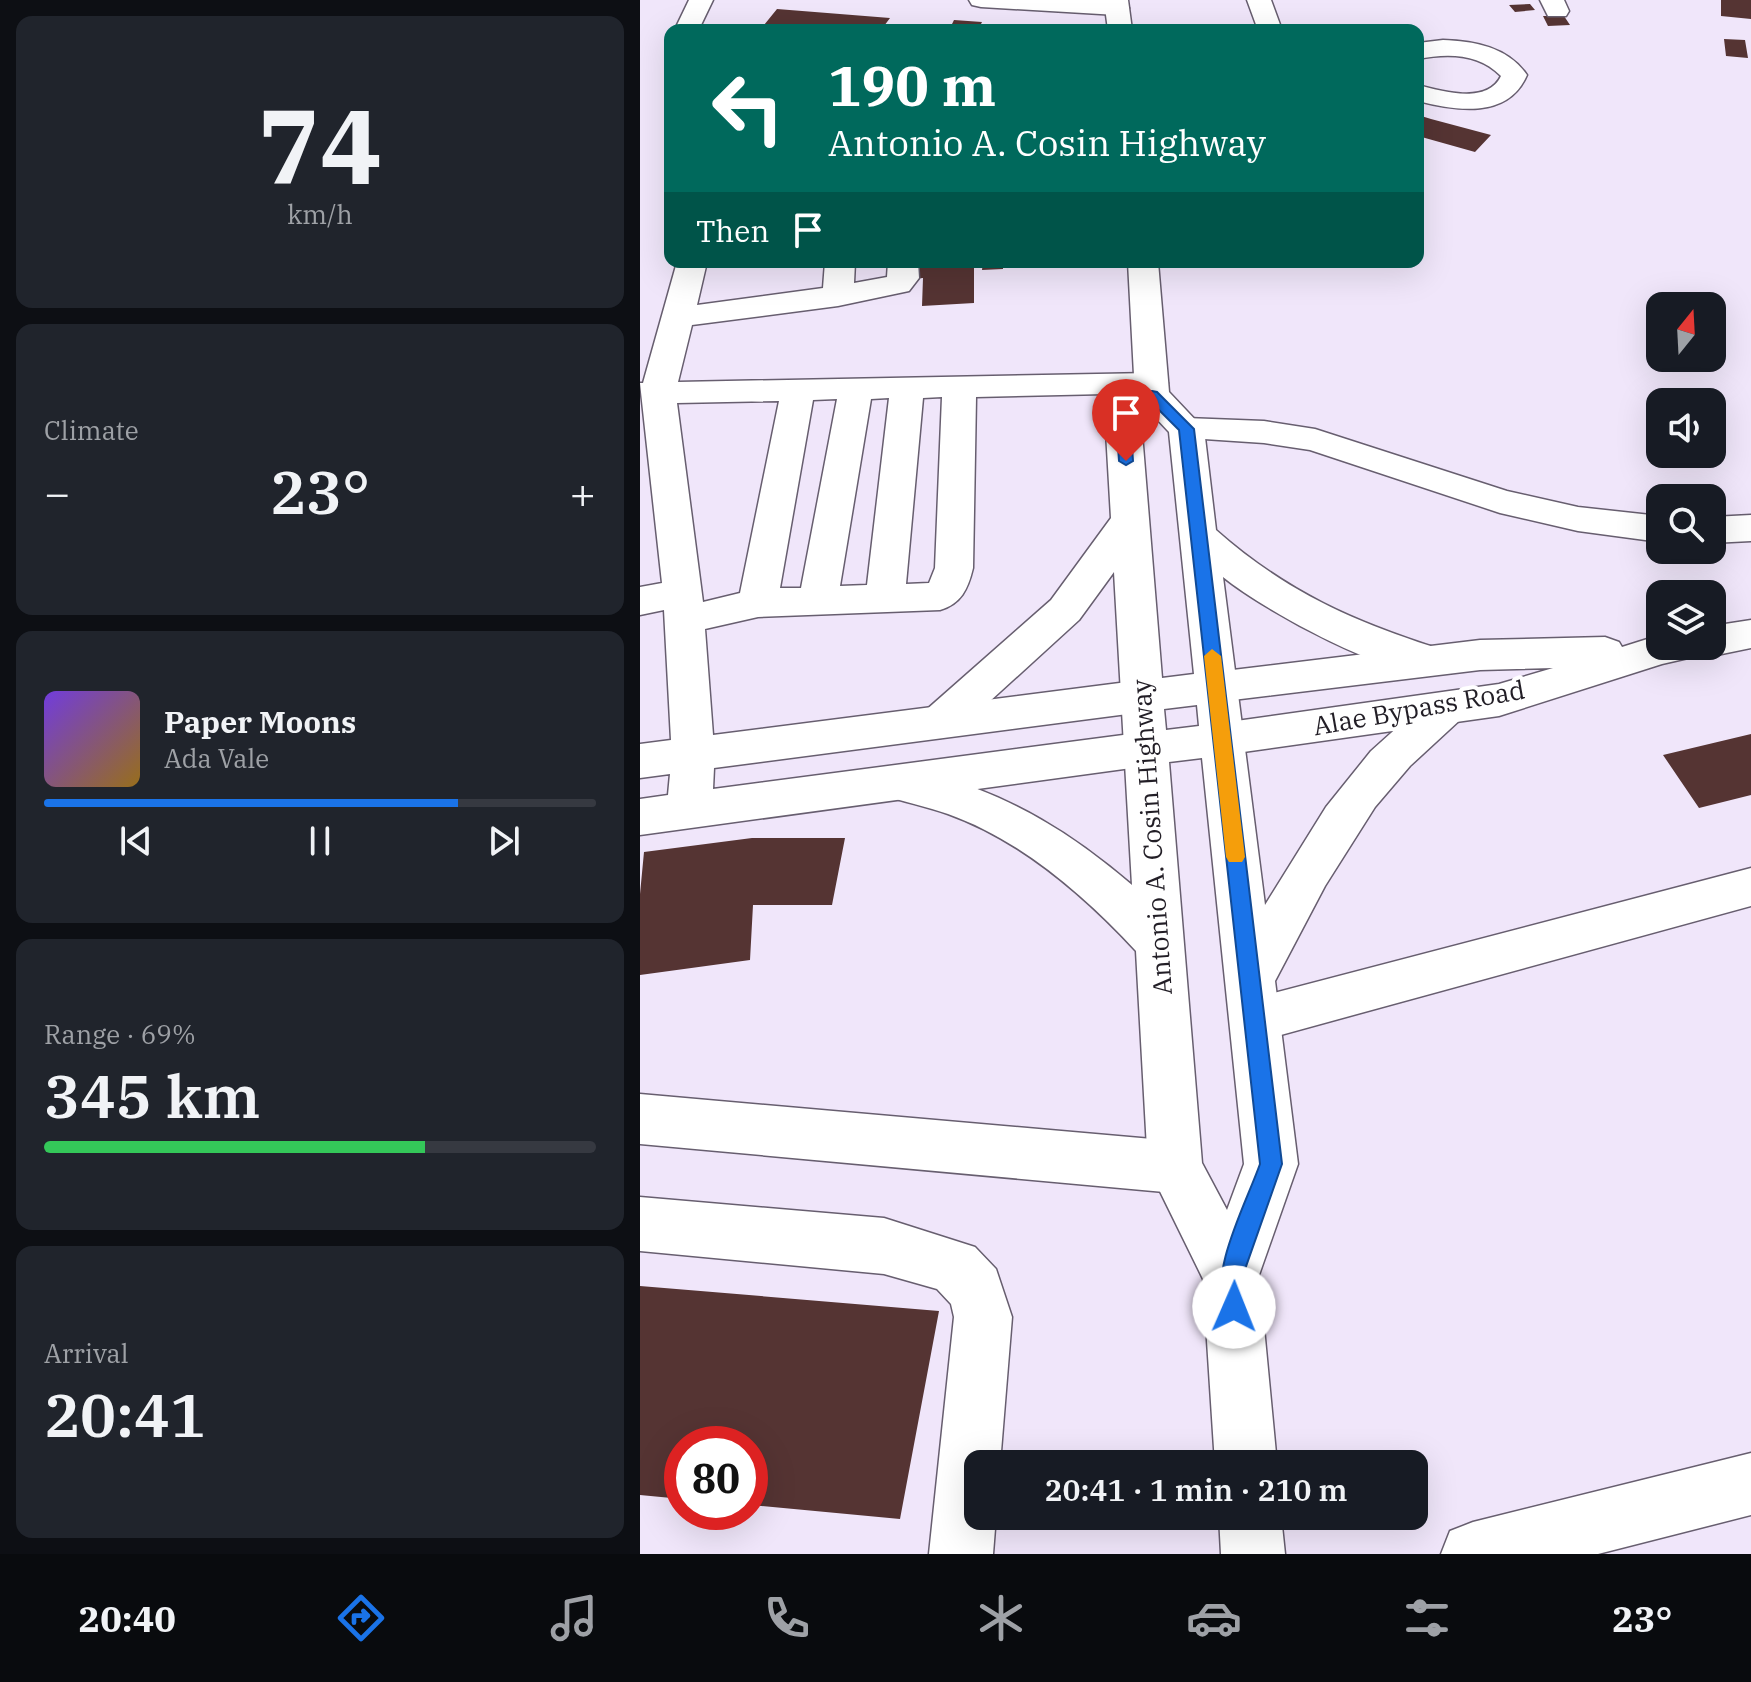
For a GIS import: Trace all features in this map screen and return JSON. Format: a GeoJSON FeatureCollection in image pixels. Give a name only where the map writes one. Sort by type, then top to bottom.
{"type":"FeatureCollection","features":[{"type":"Feature","properties":{"kind":"main road"},"geometry":{"type":"LineString","coordinates":[[689,24],[701,0]]}},
{"type":"Feature","properties":{"kind":"main road"},"geometry":{"type":"LineString","coordinates":[[981,0],[1118,13]]}},
{"type":"Feature","properties":{"kind":"main road"},"geometry":{"type":"LineString","coordinates":[[1259,0],[1268,24]]}},
{"type":"Feature","properties":{"kind":"main road"},"geometry":{"type":"LineString","coordinates":[[1424,50],[1434,47],[1473,52],[1509,67],[1514,75],[1512,84],[1505,92],[1493,98],[1467,100],[1424,94]]}},
{"type":"Feature","properties":{"kind":"main road"},"geometry":{"type":"LineString","coordinates":[[690,268],[678,317],[649,393],[684,607],[693,752],[690,809]]}},
{"type":"Feature","properties":{"kind":"main road"},"geometry":{"type":"LineString","coordinates":[[838,296],[840,268]]}},
{"type":"Feature","properties":{"kind":"main road"},"geometry":{"type":"LineString","coordinates":[[678,317],[838,296],[898,284],[903,278],[903,268]]}},
{"type":"Feature","properties":{"kind":"main road"},"geometry":{"type":"LineString","coordinates":[[1143,268],[1152,389],[1186,429],[1264,432],[1315,440],[1500,501],[1578,519],[1646,527]]}},
{"type":"Feature","properties":{"kind":"main road"},"geometry":{"type":"LineString","coordinates":[[649,393],[907,387],[1152,389]]}},
{"type":"Feature","properties":{"kind":"main road"},"geometry":{"type":"LineString","coordinates":[[885,598],[907,387]]}},
{"type":"Feature","properties":{"kind":"main road"},"geometry":{"type":"LineString","coordinates":[[640,601],[684,607],[940,596],[950,584],[954,568],[959,387]]}},
{"type":"Feature","properties":{"kind":"main road"},"geometry":{"type":"LineString","coordinates":[[818,601],[856,388]]}},
{"type":"Feature","properties":{"kind":"main road"},"geometry":{"type":"LineString","coordinates":[[758,603],[798,389]]}},
{"type":"Feature","properties":{"kind":"main road","name":"Antonio A. Cosin Highway"},"geometry":{"type":"LineString","coordinates":[[1152,389],[1124,432],[1175,1167],[1231,1275],[1245,1450]]}},
{"type":"Feature","properties":{"kind":"main road","name":"Antonio A. Cosin Highway"},"geometry":{"type":"LineString","coordinates":[[1186,429],[1271,1164],[1231,1275]]}},
{"type":"Feature","properties":{"kind":"main road"},"geometry":{"type":"LineString","coordinates":[[940,722],[1065,610],[1130,519]]}},
{"type":"Feature","properties":{"kind":"main road"},"geometry":{"type":"LineString","coordinates":[[1726,529],[1751,528]]}},
{"type":"Feature","properties":{"kind":"main road"},"geometry":{"type":"LineString","coordinates":[[1199,535],[1252,582],[1301,614],[1343,633],[1428,661]]}},
{"type":"Feature","properties":{"kind":"main road"},"geometry":{"type":"LineString","coordinates":[[1726,638],[1751,634]]}},
{"type":"Feature","properties":{"kind":"main road","name":"Alae Bypass Road"},"geometry":{"type":"LineString","coordinates":[[640,761],[1480,655],[1646,649]]}},
{"type":"Feature","properties":{"kind":"main road","name":"Alae Bypass Road"},"geometry":{"type":"LineString","coordinates":[[640,817],[1499,700],[1646,656]]}},
{"type":"Feature","properties":{"kind":"main road"},"geometry":{"type":"LineString","coordinates":[[1252,1001],[1304,880],[1351,808],[1380,771],[1446,708]]}},
{"type":"Feature","properties":{"kind":"main road"},"geometry":{"type":"LineString","coordinates":[[899,783],[965,803],[1019,829],[1082,871],[1123,904],[1160,944]]}},
{"type":"Feature","properties":{"kind":"main road"},"geometry":{"type":"LineString","coordinates":[[1252,1001],[1751,887]]}},
{"type":"Feature","properties":{"kind":"main road"},"geometry":{"type":"LineString","coordinates":[[640,1119],[1175,1167]]}},
{"type":"Feature","properties":{"kind":"main road"},"geometry":{"type":"LineString","coordinates":[[640,1224],[884,1246],[955,1267],[976,1289],[983,1317],[961,1554]]}},
{"type":"Feature","properties":{"kind":"main road"},"geometry":{"type":"LineString","coordinates":[[1473,1554],[1751,1484]]}},
{"type":"Feature","properties":{"kind":"main road"},"geometry":{"type":"LineString","coordinates":[[1251,1530],[1253,1554]]}},
{"type":"Feature","properties":{"kind":"building"},"geometry":{"type":"Polygon","coordinates":[[[1721,0],[1751,0],[1751,19],[1721,16],[1721,0]]]}},
{"type":"Feature","properties":{"kind":"building"},"geometry":{"type":"Polygon","coordinates":[[[1530,4],[1535,10],[1515,12],[1509,5],[1530,4]]]}},
{"type":"Feature","properties":{"kind":"building"},"geometry":{"type":"Polygon","coordinates":[[[777,9],[890,18],[886,24],[765,24],[777,9]]]}},
{"type":"Feature","properties":{"kind":"building"},"geometry":{"type":"Polygon","coordinates":[[[1543,16],[1564,16],[1570,25],[1548,26],[1543,16]]]}},
{"type":"Feature","properties":{"kind":"building"},"geometry":{"type":"Polygon","coordinates":[[[954,20],[982,22],[981,24],[952,24],[954,20]]]}},
{"type":"Feature","properties":{"kind":"building"},"geometry":{"type":"Polygon","coordinates":[[[1724,39],[1745,40],[1748,58],[1726,56],[1724,39]]]}},
{"type":"Feature","properties":{"kind":"building"},"geometry":{"type":"Polygon","coordinates":[[[1424,117],[1491,135],[1475,152],[1424,138],[1424,117]]]}},
{"type":"Feature","properties":{"kind":"building"},"geometry":{"type":"Polygon","coordinates":[[[913,268],[974,268],[974,303],[922,306],[923,278],[913,279],[913,268]]]}},
{"type":"Feature","properties":{"kind":"building"},"geometry":{"type":"Polygon","coordinates":[[[1751,734],[1751,795],[1699,808],[1663,755],[1751,734]]]}},
{"type":"Feature","properties":{"kind":"building"},"geometry":{"type":"Polygon","coordinates":[[[752,838],[845,838],[832,905],[753,905],[750,960],[640,975],[640,894],[644,852],[752,838]]]}},
{"type":"Feature","properties":{"kind":"building"},"geometry":{"type":"Polygon","coordinates":[[[640,1286],[939,1311],[900,1519],[768,1507],[768,1426],[664,1426],[664,1497],[640,1495],[640,1286]]]}},
{"type":"Feature","properties":{"kind":"slow traffic"},"geometry":{"type":"LineString","coordinates":[[1212,656],[1236,857]]}},
{"type":"Feature","properties":{"kind":"route"},"geometry":{"type":"LineString","coordinates":[[1126,461],[1124,432],[1152,395],[1186,429],[1271,1164],[1231,1275],[1234,1307]]}}]}
